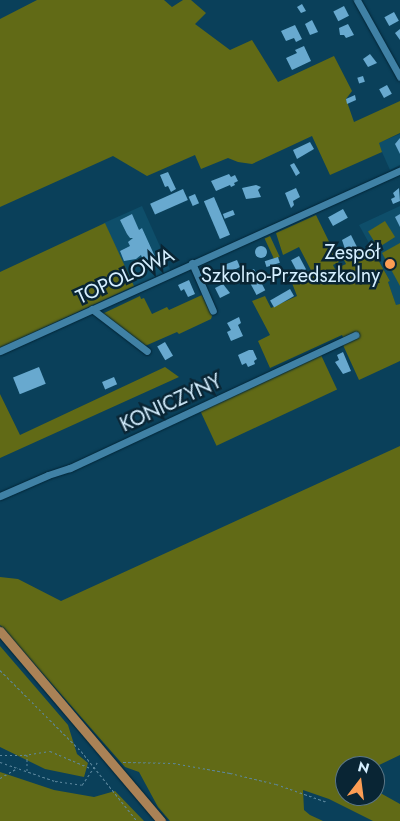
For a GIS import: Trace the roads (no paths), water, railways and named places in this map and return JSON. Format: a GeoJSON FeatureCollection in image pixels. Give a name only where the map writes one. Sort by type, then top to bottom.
{"type":"FeatureCollection","features":[{"type":"Feature","properties":{"kind":"main road"},"geometry":{"type":"LineString","coordinates":[[0,631],[161,821]]}},
{"type":"Feature","properties":{"kind":"street"},"geometry":{"type":"LineString","coordinates":[[357,0],[400,78]]}},
{"type":"Feature","properties":{"kind":"street","name":"TOPOLOWA"},"geometry":{"type":"LineString","coordinates":[[0,351],[400,170]]}},
{"type":"Feature","properties":{"kind":"street"},"geometry":{"type":"LineString","coordinates":[[192,263],[214,311]]}},
{"type":"Feature","properties":{"kind":"street"},"geometry":{"type":"LineString","coordinates":[[92,309],[147,351]]}},
{"type":"Feature","properties":{"kind":"street","name":"KONICZYNY"},"geometry":{"type":"LineString","coordinates":[[0,496],[48,475],[70,468],[355,335]]}},
{"type":"Feature","properties":{"kind":"place","name":"Zespół Szkolno-Przedszkolny"},"geometry":{"type":"Point","coordinates":[390,264]}}]}
